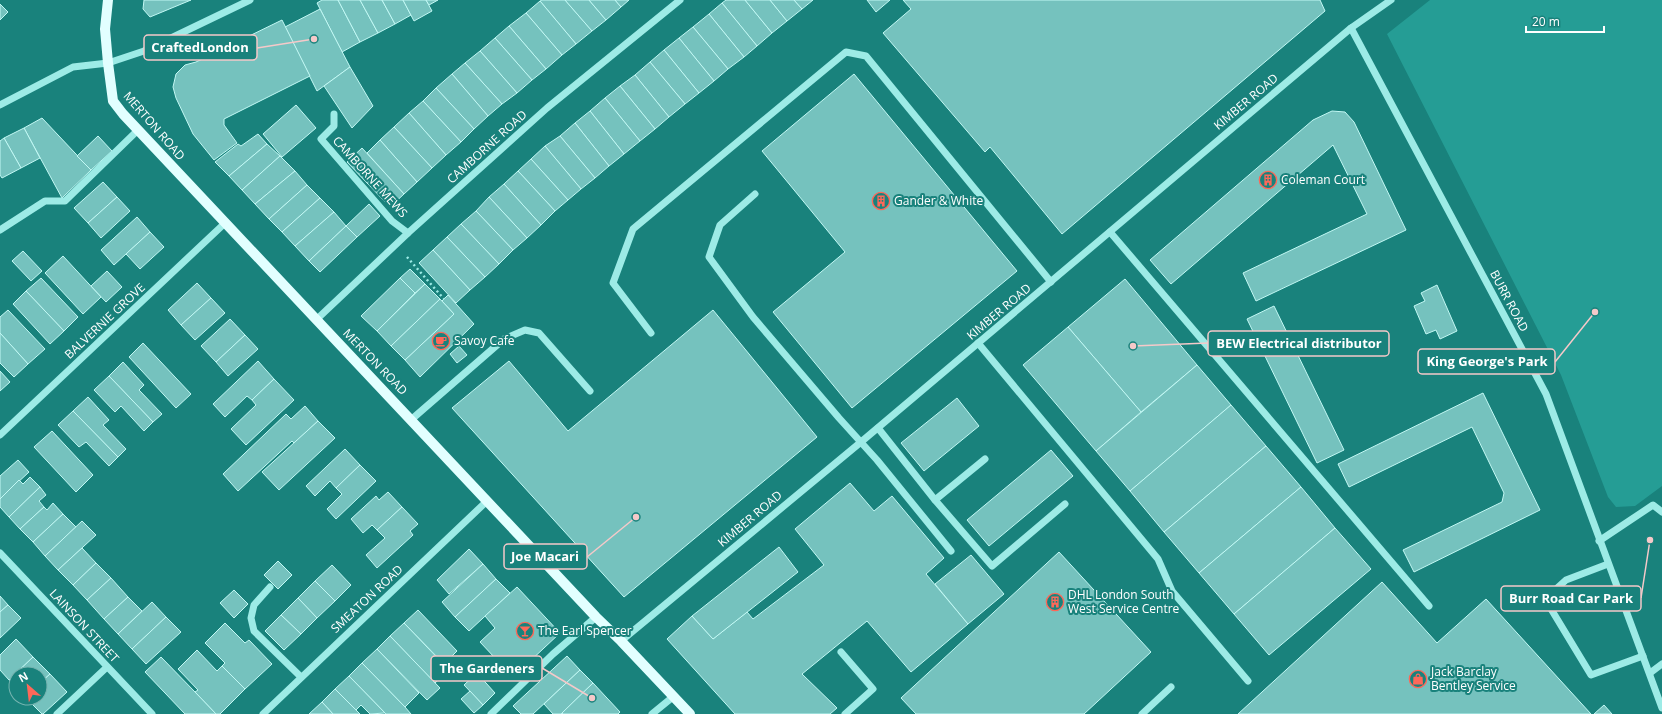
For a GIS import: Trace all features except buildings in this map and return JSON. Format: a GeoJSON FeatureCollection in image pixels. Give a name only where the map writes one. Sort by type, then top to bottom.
{"type":"FeatureCollection","features":[{"type":"Feature","properties":{"kind":"main road","name":"MERTON ROAD"},"geometry":{"type":"LineString","coordinates":[[108,0],[105,29],[113,101],[138,130],[316,320],[412,419],[596,617],[621,641],[690,714]]}},
{"type":"Feature","properties":{"kind":"street"},"geometry":{"type":"LineString","coordinates":[[0,105],[73,67],[108,63],[144,51],[243,2],[250,0]]}},
{"type":"Feature","properties":{"kind":"street","name":"CAMBORNE ROAD"},"geometry":{"type":"LineString","coordinates":[[316,320],[408,233],[548,108],[680,0]]}},
{"type":"Feature","properties":{"kind":"street","name":"KIMBER ROAD"},"geometry":{"type":"LineString","coordinates":[[621,641],[878,428],[1351,28],[1391,0]]}},
{"type":"Feature","properties":{"kind":"street","name":"BURR ROAD"},"geometry":{"type":"LineString","coordinates":[[1351,28],[1546,394],[1599,541],[1662,708]]}},
{"type":"Feature","properties":{"kind":"street"},"geometry":{"type":"LineString","coordinates":[[652,333],[613,283],[633,229],[846,52],[866,56],[1051,282]]}},
{"type":"Feature","properties":{"kind":"street","name":"CAMBORNE MEWS"},"geometry":{"type":"LineString","coordinates":[[334,114],[334,126],[321,140],[392,221],[408,233]]}},
{"type":"Feature","properties":{"kind":"street"},"geometry":{"type":"LineString","coordinates":[[0,230],[45,201],[65,201],[138,130]]}},
{"type":"Feature","properties":{"kind":"street"},"geometry":{"type":"LineString","coordinates":[[755,194],[720,225],[709,257],[753,317],[861,442],[951,550]]}},
{"type":"Feature","properties":{"kind":"street","name":"BALVERNIE GROVE"},"geometry":{"type":"LineString","coordinates":[[0,435],[225,223]]}},
{"type":"Feature","properties":{"kind":"street"},"geometry":{"type":"LineString","coordinates":[[1110,232],[1429,606]]}},
{"type":"Feature","properties":{"kind":"street"},"geometry":{"type":"LineString","coordinates":[[412,419],[504,339],[525,330],[539,333],[590,391]]}},
{"type":"Feature","properties":{"kind":"street"},"geometry":{"type":"LineString","coordinates":[[978,344],[1158,559],[1172,591],[1248,681]]}},
{"type":"Feature","properties":{"kind":"street"},"geometry":{"type":"LineString","coordinates":[[878,428],[935,500],[992,566],[1065,504]]}},
{"type":"Feature","properties":{"kind":"street"},"geometry":{"type":"LineString","coordinates":[[935,500],[985,459]]}},
{"type":"Feature","properties":{"kind":"street","name":"SMEATON ROAD"},"geometry":{"type":"LineString","coordinates":[[263,714],[487,501]]}},
{"type":"Feature","properties":{"kind":"street"},"geometry":{"type":"LineString","coordinates":[[1599,541],[1653,505],[1662,512]]}},
{"type":"Feature","properties":{"kind":"street","name":"LAINSON STREET"},"geometry":{"type":"LineString","coordinates":[[0,553],[152,714]]}},
{"type":"Feature","properties":{"kind":"street"},"geometry":{"type":"LineString","coordinates":[[1608,564],[1566,580],[1545,599],[1591,674],[1643,656]]}},
{"type":"Feature","properties":{"kind":"street"},"geometry":{"type":"LineString","coordinates":[[270,587],[254,605],[251,618],[254,631],[301,677]]}},
{"type":"Feature","properties":{"kind":"street"},"geometry":{"type":"LineString","coordinates":[[491,714],[553,654],[596,617]]}},
{"type":"Feature","properties":{"kind":"street"},"geometry":{"type":"LineString","coordinates":[[841,652],[873,689],[845,714]]}},
{"type":"Feature","properties":{"kind":"street"},"geometry":{"type":"LineString","coordinates":[[1650,673],[1662,664]]}},
{"type":"Feature","properties":{"kind":"street"},"geometry":{"type":"LineString","coordinates":[[57,714],[107,667]]}},
{"type":"Feature","properties":{"kind":"street"},"geometry":{"type":"LineString","coordinates":[[1142,714],[1171,687]]}},
{"type":"Feature","properties":{"kind":"street"},"geometry":{"type":"LineString","coordinates":[[652,714],[674,696]]}},
{"type":"Feature","properties":{"kind":"path"},"geometry":{"type":"LineString","coordinates":[[396,244],[444,299]]}},
{"type":"Feature","properties":{"kind":"green space"},"geometry":{"type":"Polygon","coordinates":[[[1430,0],[1662,0],[1662,486],[1635,506],[1616,507],[1608,497],[1561,375],[1387,34],[1430,0]]]}},
{"type":"Feature","properties":{"kind":"place","name":"CraftedLondon"},"geometry":{"type":"Point","coordinates":[314,39]}},
{"type":"Feature","properties":{"kind":"place","name":"Coleman Court"},"geometry":{"type":"Point","coordinates":[1268,180]}},
{"type":"Feature","properties":{"kind":"place","name":"Gander & White"},"geometry":{"type":"Point","coordinates":[881,201]}},
{"type":"Feature","properties":{"kind":"place","name":"King George's Park"},"geometry":{"type":"Point","coordinates":[1595,312]}},
{"type":"Feature","properties":{"kind":"place","name":"Savoy Cafe"},"geometry":{"type":"Point","coordinates":[441,341]}},
{"type":"Feature","properties":{"kind":"place","name":"BEW Electrical distributor"},"geometry":{"type":"Point","coordinates":[1133,346]}},
{"type":"Feature","properties":{"kind":"place","name":"Joe Macari"},"geometry":{"type":"Point","coordinates":[636,517]}},
{"type":"Feature","properties":{"kind":"place","name":"Burr Road Car Park"},"geometry":{"type":"Point","coordinates":[1650,540]}},
{"type":"Feature","properties":{"kind":"place","name":"DHL London South West Service Centre"},"geometry":{"type":"Point","coordinates":[1055,602]}},
{"type":"Feature","properties":{"kind":"place","name":"The Earl Spencer"},"geometry":{"type":"Point","coordinates":[525,631]}},
{"type":"Feature","properties":{"kind":"place","name":"Jack Barclay Bentley Service"},"geometry":{"type":"Point","coordinates":[1418,679]}},
{"type":"Feature","properties":{"kind":"place","name":"The Gardeners"},"geometry":{"type":"Point","coordinates":[592,698]}}]}
